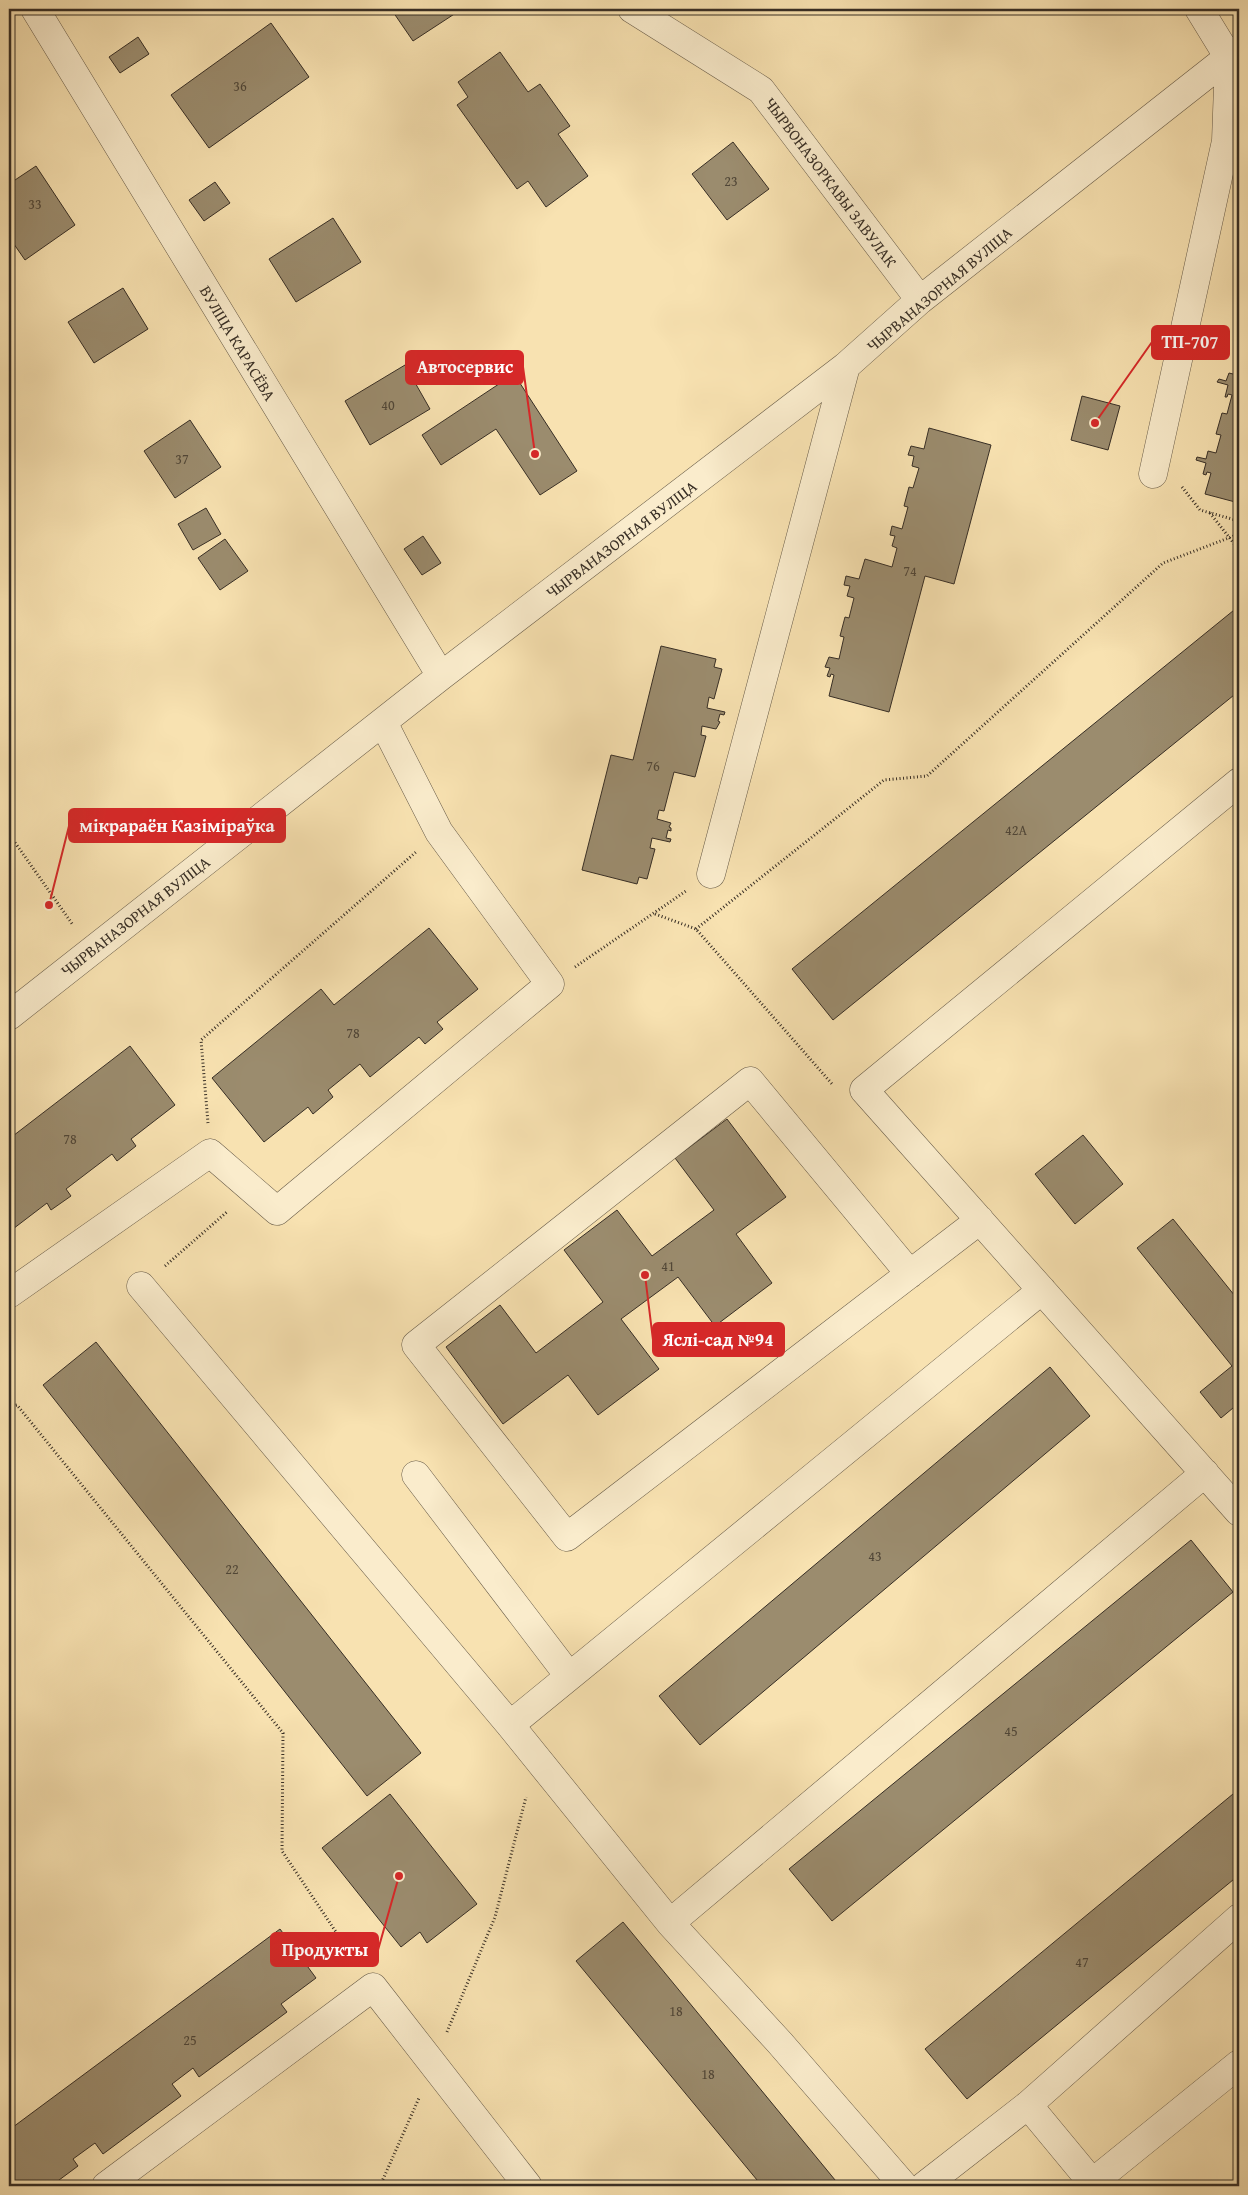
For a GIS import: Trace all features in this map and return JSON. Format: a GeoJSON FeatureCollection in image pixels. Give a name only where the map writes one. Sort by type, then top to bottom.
{"type":"FeatureCollection","features":[{"type":"Feature","properties":{"kind":"street","name":"ВУЛІЦА КАРАСЁВА"},"geometry":{"type":"LineString","coordinates":[[35,9],[441,676]]}},
{"type":"Feature","properties":{"kind":"street","name":"ЧЫРВОНАЗОРКАВЫ ЗАВУЛАК"},"geometry":{"type":"LineString","coordinates":[[632,9],[761,90],[920,300]]}},
{"type":"Feature","properties":{"kind":"street"},"geometry":{"type":"LineString","coordinates":[[1155,466],[1226,141],[1234,53],[1200,9]]}},
{"type":"Feature","properties":{"kind":"street","name":"ЧЫРВАНАЗОРНАЯ ВУЛІЦА"},"geometry":{"type":"LineString","coordinates":[[15,1004],[91,951],[441,676],[846,366],[920,300],[1234,53]]}},
{"type":"Feature","properties":{"kind":"street"},"geometry":{"type":"LineString","coordinates":[[711,874],[846,366]]}},
{"type":"Feature","properties":{"kind":"street"},"geometry":{"type":"LineString","coordinates":[[9,1294],[210,1153],[277,1211],[550,984],[439,832],[384,722]]}},
{"type":"Feature","properties":{"kind":"street"},"geometry":{"type":"LineString","coordinates":[[1239,782],[864,1090],[1239,1512]]}},
{"type":"Feature","properties":{"kind":"street"},"geometry":{"type":"LineString","coordinates":[[910,1274],[750,1081],[416,1346],[567,1537],[910,1274],[980,1220]]}},
{"type":"Feature","properties":{"kind":"street"},"geometry":{"type":"LineString","coordinates":[[142,1286],[510,1724],[670,1923],[780,2044],[904,2186]]}},
{"type":"Feature","properties":{"kind":"street"},"geometry":{"type":"LineString","coordinates":[[510,1724],[1042,1290]]}},
{"type":"Feature","properties":{"kind":"street"},"geometry":{"type":"LineString","coordinates":[[670,1923],[1205,1473]]}},
{"type":"Feature","properties":{"kind":"street"},"geometry":{"type":"LineString","coordinates":[[416,1475],[568,1676]]}},
{"type":"Feature","properties":{"kind":"street"},"geometry":{"type":"LineString","coordinates":[[924,2186],[1028,2105],[1239,1918]]}},
{"type":"Feature","properties":{"kind":"street"},"geometry":{"type":"LineString","coordinates":[[106,2186],[373,1987],[528,2186]]}},
{"type":"Feature","properties":{"kind":"street"},"geometry":{"type":"LineString","coordinates":[[1028,2105],[1094,2185],[1239,2064]]}},
{"type":"Feature","properties":{"kind":"path"},"geometry":{"type":"LineString","coordinates":[[1155,466],[1200,510],[1239,520]]}},
{"type":"Feature","properties":{"kind":"path"},"geometry":{"type":"LineString","coordinates":[[1210,512],[1239,550]]}},
{"type":"Feature","properties":{"kind":"path"},"geometry":{"type":"LineString","coordinates":[[696,929],[884,780],[927,776],[1163,563],[1239,534]]}},
{"type":"Feature","properties":{"kind":"path"},"geometry":{"type":"LineString","coordinates":[[210,1153],[201,1040],[439,832]]}},
{"type":"Feature","properties":{"kind":"path"},"geometry":{"type":"LineString","coordinates":[[9,834],[91,951]]}},
{"type":"Feature","properties":{"kind":"path"},"geometry":{"type":"LineString","coordinates":[[550,984],[711,874]]}},
{"type":"Feature","properties":{"kind":"path"},"geometry":{"type":"LineString","coordinates":[[654,914],[696,929],[849,1102],[864,1090]]}},
{"type":"Feature","properties":{"kind":"path"},"geometry":{"type":"LineString","coordinates":[[142,1286],[252,1190]]}},
{"type":"Feature","properties":{"kind":"path"},"geometry":{"type":"LineString","coordinates":[[9,1408],[18,1405],[283,1733],[282,1851],[373,1987]]}},
{"type":"Feature","properties":{"kind":"path"},"geometry":{"type":"LineString","coordinates":[[380,2186],[434,2065],[495,1917],[536,1757]]}},
{"type":"Feature","properties":{"kind":"building"},"geometry":{"type":"Polygon","coordinates":[[[391,9],[462,9],[413,41],[391,9]]]}},
{"type":"Feature","properties":{"kind":"building"},"geometry":{"type":"Polygon","coordinates":[[[271,23],[309,77],[209,148],[171,95],[271,23]]]}},
{"type":"Feature","properties":{"kind":"building"},"geometry":{"type":"Polygon","coordinates":[[[138,37],[149,54],[120,73],[109,57],[138,37]]]}},
{"type":"Feature","properties":{"kind":"building"},"geometry":{"type":"Polygon","coordinates":[[[500,52],[528,92],[540,84],[570,126],[558,134],[588,176],[546,207],[528,181],[517,189],[457,105],[468,97],[458,82],[500,52]]]}},
{"type":"Feature","properties":{"kind":"building"},"geometry":{"type":"Polygon","coordinates":[[[733,142],[769,189],[727,220],[692,174],[733,142]]]}},
{"type":"Feature","properties":{"kind":"building"},"geometry":{"type":"Polygon","coordinates":[[[36,166],[75,225],[25,260],[9,237],[9,184],[36,166]]]}},
{"type":"Feature","properties":{"kind":"building"},"geometry":{"type":"Polygon","coordinates":[[[215,182],[230,203],[204,221],[189,200],[215,182]]]}},
{"type":"Feature","properties":{"kind":"building"},"geometry":{"type":"Polygon","coordinates":[[[333,218],[361,262],[296,302],[269,259],[333,218]]]}},
{"type":"Feature","properties":{"kind":"building"},"geometry":{"type":"Polygon","coordinates":[[[123,288],[148,329],[94,363],[68,322],[123,288]]]}},
{"type":"Feature","properties":{"kind":"building"},"geometry":{"type":"Polygon","coordinates":[[[405,365],[430,409],[370,445],[345,401],[405,365]]]}},
{"type":"Feature","properties":{"kind":"building"},"geometry":{"type":"Polygon","coordinates":[[[1239,367],[1239,503],[1205,494],[1211,473],[1203,474],[1206,463],[1196,460],[1197,457],[1206,459],[1208,451],[1216,453],[1221,435],[1216,434],[1222,413],[1227,414],[1232,395],[1228,394],[1225,397],[1228,385],[1217,382],[1219,379],[1226,381],[1229,373],[1237,375],[1239,367]]]}},
{"type":"Feature","properties":{"kind":"building"},"geometry":{"type":"Polygon","coordinates":[[[514,374],[577,471],[540,495],[496,429],[441,465],[422,435],[514,374]]]}},
{"type":"Feature","properties":{"kind":"building"},"geometry":{"type":"Polygon","coordinates":[[[1082,396],[1120,406],[1108,450],[1071,440],[1082,396]]]}},
{"type":"Feature","properties":{"kind":"building"},"geometry":{"type":"Polygon","coordinates":[[[190,420],[221,467],[175,498],[144,451],[190,420]]]}},
{"type":"Feature","properties":{"kind":"building"},"geometry":{"type":"Polygon","coordinates":[[[929,428],[991,445],[954,584],[925,576],[889,712],[829,696],[834,675],[827,676],[830,668],[825,667],[829,657],[839,659],[844,637],[840,636],[845,617],[849,618],[854,598],[847,596],[850,586],[844,585],[846,576],[859,579],[865,559],[892,567],[897,548],[892,546],[895,536],[890,535],[892,526],[902,529],[908,507],[904,506],[909,487],[913,488],[919,468],[912,466],[914,456],[908,455],[911,446],[924,449],[929,428]]]}},
{"type":"Feature","properties":{"kind":"building"},"geometry":{"type":"Polygon","coordinates":[[[206,508],[221,534],[193,550],[178,524],[206,508]]]}},
{"type":"Feature","properties":{"kind":"building"},"geometry":{"type":"Polygon","coordinates":[[[423,536],[441,563],[422,575],[404,549],[423,536]]]}},
{"type":"Feature","properties":{"kind":"building"},"geometry":{"type":"Polygon","coordinates":[[[225,539],[248,571],[220,590],[198,558],[225,539]]]}},
{"type":"Feature","properties":{"kind":"building"},"geometry":{"type":"Polygon","coordinates":[[[1239,606],[1239,691],[833,1020],[792,969],[1239,606]]]}},
{"type":"Feature","properties":{"kind":"building"},"geometry":{"type":"Polygon","coordinates":[[[661,646],[716,659],[714,667],[722,669],[714,699],[709,697],[707,708],[725,712],[724,715],[720,714],[718,721],[720,722],[716,729],[702,726],[701,735],[706,736],[695,777],[674,772],[664,811],[659,810],[657,819],[671,823],[669,827],[671,831],[668,830],[666,838],[671,839],[670,842],[652,838],[650,848],[655,849],[647,879],[639,877],[637,884],[582,870],[611,755],[633,760],[661,646]]]}},
{"type":"Feature","properties":{"kind":"building"},"geometry":{"type":"Polygon","coordinates":[[[429,928],[478,989],[437,1022],[443,1029],[425,1044],[419,1037],[370,1077],[360,1064],[328,1090],[333,1097],[313,1114],[308,1107],[264,1142],[212,1078],[321,989],[334,1005],[429,928]]]}},
{"type":"Feature","properties":{"kind":"building"},"geometry":{"type":"Polygon","coordinates":[[[130,1046],[175,1105],[131,1139],[136,1146],[117,1161],[112,1154],[66,1189],[71,1196],[51,1210],[47,1203],[9,1232],[9,1139],[130,1046]]]}},
{"type":"Feature","properties":{"kind":"building"},"geometry":{"type":"Polygon","coordinates":[[[727,1119],[786,1197],[736,1234],[772,1283],[715,1326],[678,1277],[621,1319],[659,1369],[598,1415],[568,1375],[503,1424],[446,1347],[500,1305],[536,1353],[603,1302],[564,1250],[617,1210],[652,1256],[714,1210],[675,1158],[727,1119]]]}},
{"type":"Feature","properties":{"kind":"building"},"geometry":{"type":"Polygon","coordinates":[[[1083,1135],[1123,1184],[1075,1224],[1035,1174],[1083,1135]]]}},
{"type":"Feature","properties":{"kind":"building"},"geometry":{"type":"Polygon","coordinates":[[[1173,1219],[1239,1301],[1239,1403],[1221,1418],[1200,1392],[1232,1366],[1137,1248],[1173,1219]]]}},
{"type":"Feature","properties":{"kind":"building"},"geometry":{"type":"Polygon","coordinates":[[[96,1342],[421,1753],[367,1796],[43,1385],[96,1342]]]}},
{"type":"Feature","properties":{"kind":"building"},"geometry":{"type":"Polygon","coordinates":[[[1050,1367],[1090,1416],[700,1745],[659,1696],[1050,1367]]]}},
{"type":"Feature","properties":{"kind":"building"},"geometry":{"type":"Polygon","coordinates":[[[1191,1540],[1233,1592],[832,1921],[789,1869],[1191,1540]]]}},
{"type":"Feature","properties":{"kind":"building"},"geometry":{"type":"Polygon","coordinates":[[[1239,1789],[1239,1875],[967,2099],[925,2049],[1239,1789]]]}},
{"type":"Feature","properties":{"kind":"building"},"geometry":{"type":"Polygon","coordinates":[[[390,1794],[477,1904],[427,1943],[420,1932],[401,1947],[322,1848],[390,1794]]]}},
{"type":"Feature","properties":{"kind":"building"},"geometry":{"type":"Polygon","coordinates":[[[623,1922],[840,2186],[762,2186],[576,1961],[623,1922]]]}},
{"type":"Feature","properties":{"kind":"building"},"geometry":{"type":"Polygon","coordinates":[[[280,1929],[316,1978],[281,2004],[287,2012],[199,2077],[193,2068],[172,2084],[181,2096],[103,2154],[95,2143],[73,2159],[78,2166],[51,2186],[9,2186],[9,2130],[280,1929]]]}},
{"type":"Feature","properties":{"kind":"place","name":"ТП-707"},"geometry":{"type":"Point","coordinates":[1095,423]}},
{"type":"Feature","properties":{"kind":"place","name":"Автосервис"},"geometry":{"type":"Point","coordinates":[535,454]}},
{"type":"Feature","properties":{"kind":"place","name":"мікрараён Казіміраўка"},"geometry":{"type":"Point","coordinates":[49,905]}},
{"type":"Feature","properties":{"kind":"place","name":"Яслі-сад №94"},"geometry":{"type":"Point","coordinates":[645,1275]}},
{"type":"Feature","properties":{"kind":"place","name":"Продукты"},"geometry":{"type":"Point","coordinates":[399,1876]}}]}
